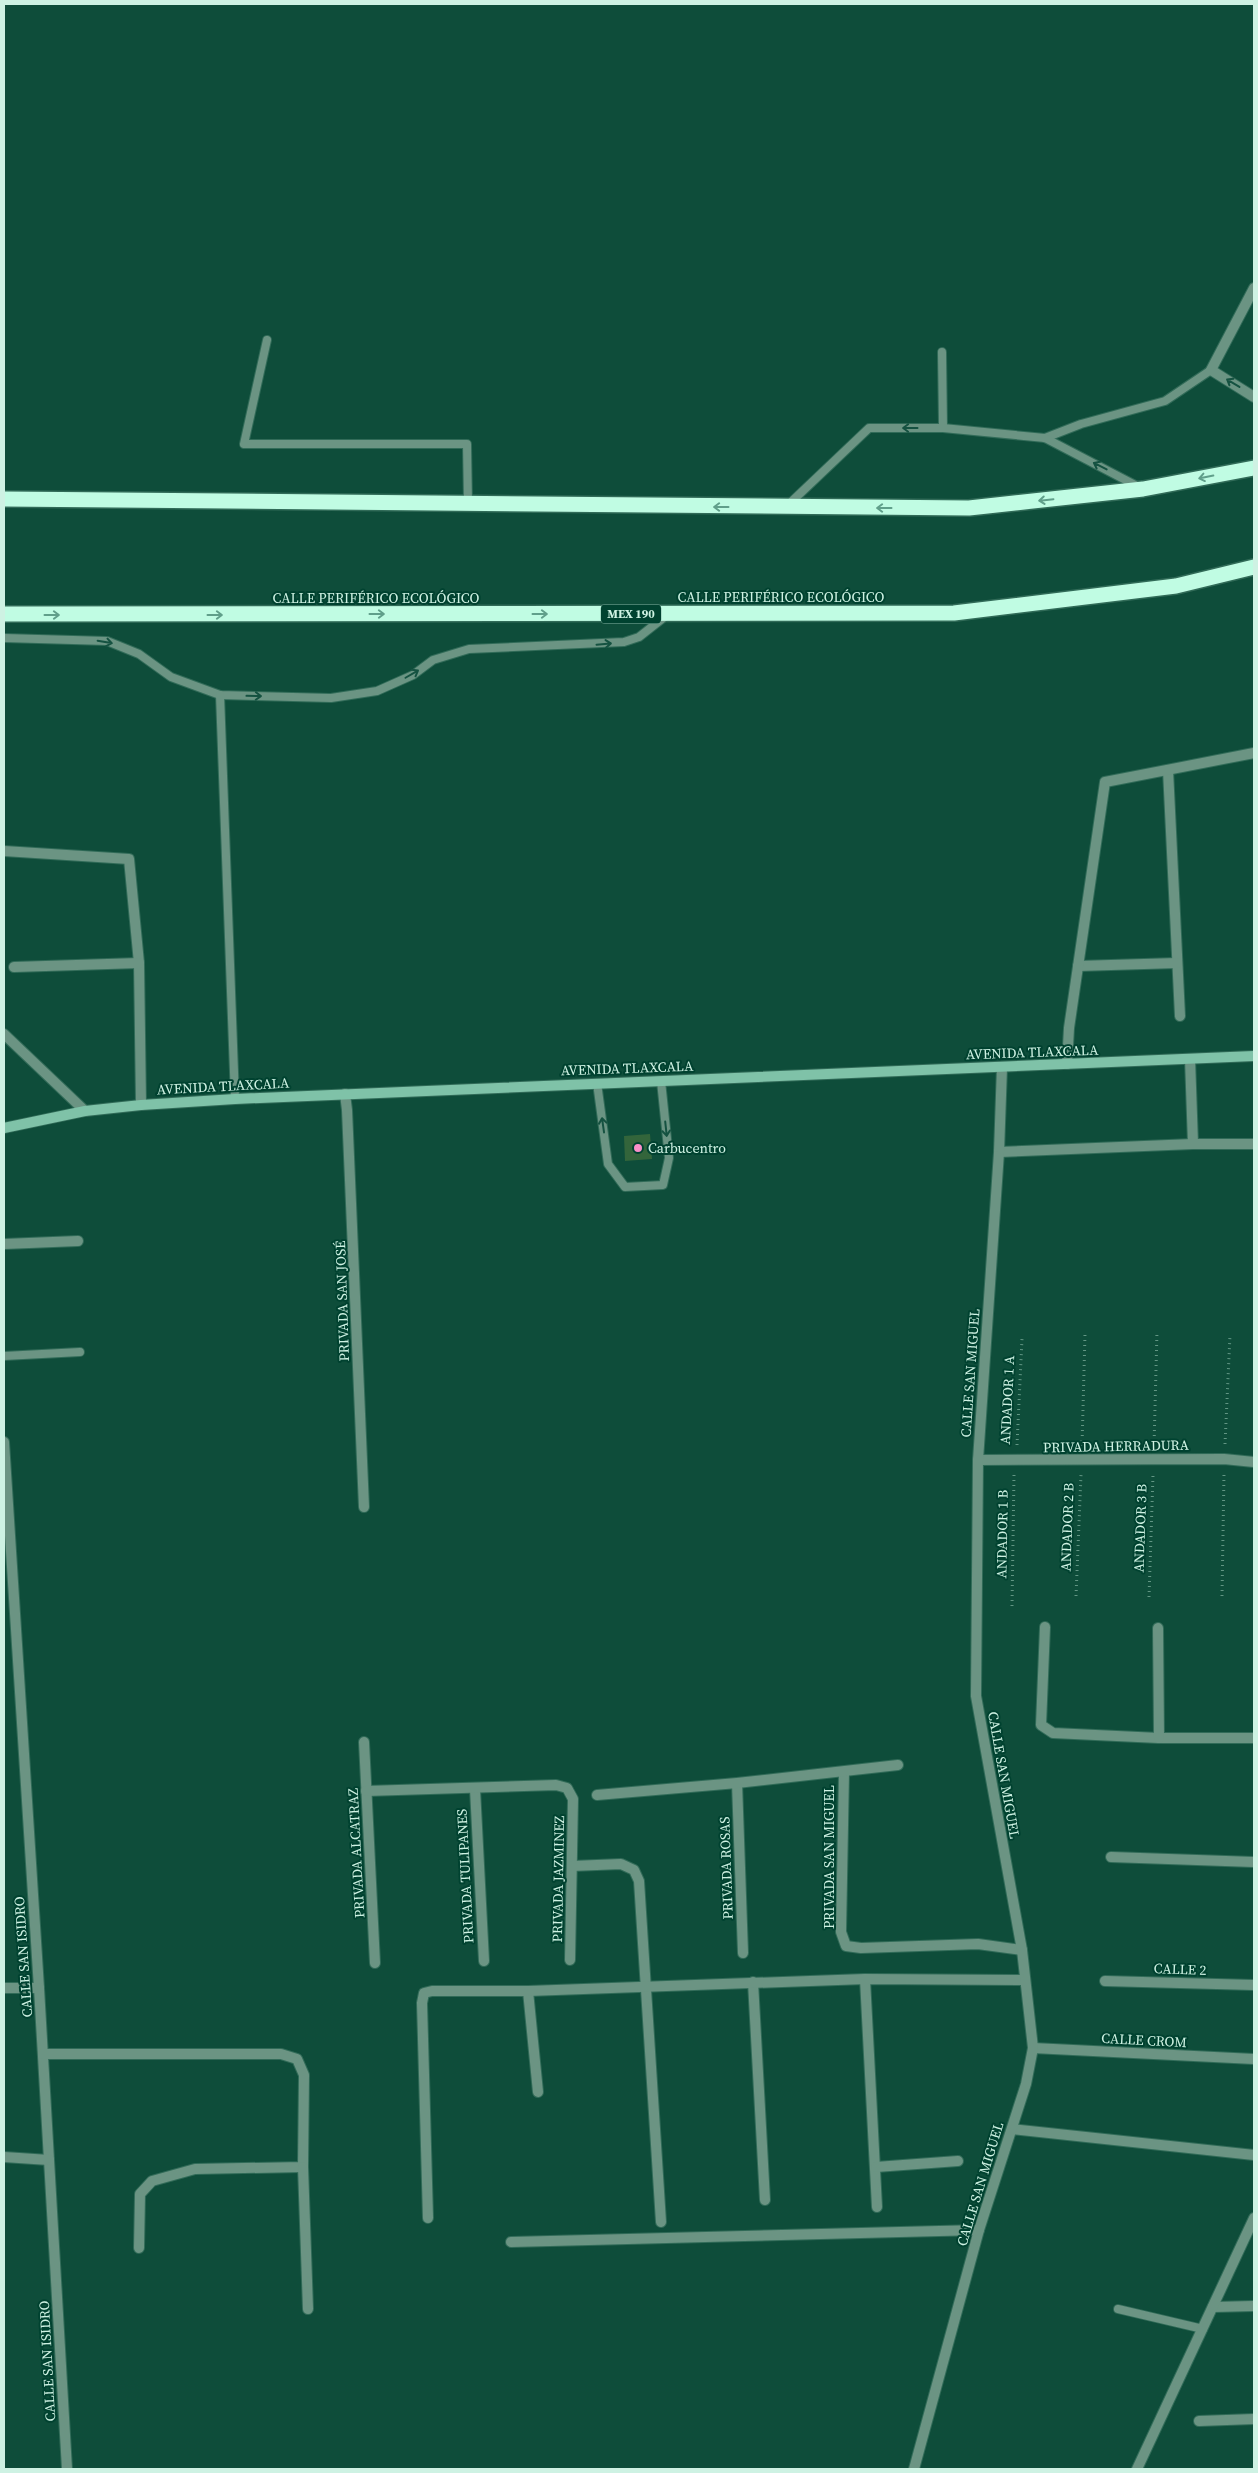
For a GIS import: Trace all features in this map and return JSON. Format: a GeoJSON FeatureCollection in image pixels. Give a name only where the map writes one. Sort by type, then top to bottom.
{"type":"FeatureCollection","features":[{"type":"Feature","properties":{"kind":"highway"},"geometry":{"type":"LineString","coordinates":[[4,499],[785,508],[969,508],[1143,489],[1254,468]]}},
{"type":"Feature","properties":{"kind":"highway","name":"CALLE PERIFÉRICO ECOLÓGICO"},"geometry":{"type":"LineString","coordinates":[[4,614],[954,613],[1176,586],[1254,567]]}},
{"type":"Feature","properties":{"kind":"street"},"geometry":{"type":"LineString","coordinates":[[1254,288],[1211,370],[1254,397]]}},
{"type":"Feature","properties":{"kind":"street"},"geometry":{"type":"LineString","coordinates":[[1067,1064],[1069,1028],[1105,782],[1254,753]]}},
{"type":"Feature","properties":{"kind":"street"},"geometry":{"type":"LineString","coordinates":[[1168,770],[1180,1016]]}},
{"type":"Feature","properties":{"kind":"street"},"geometry":{"type":"LineString","coordinates":[[4,851],[129,859],[139,963],[142,1104]]}},
{"type":"Feature","properties":{"kind":"street"},"geometry":{"type":"LineString","coordinates":[[14,967],[139,963]]}},
{"type":"Feature","properties":{"kind":"street"},"geometry":{"type":"LineString","coordinates":[[1078,966],[1178,963]]}},
{"type":"Feature","properties":{"kind":"street"},"geometry":{"type":"LineString","coordinates":[[4,1034],[85,1111]]}},
{"type":"Feature","properties":{"kind":"street","name":"AVENIDA TLAXCALA"},"geometry":{"type":"LineString","coordinates":[[4,1128],[85,1111],[142,1104],[1254,1056]]}},
{"type":"Feature","properties":{"kind":"street"},"geometry":{"type":"LineString","coordinates":[[1190,1059],[1193,1144]]}},
{"type":"Feature","properties":{"kind":"street","name":"CALLE SAN MIGUEL"},"geometry":{"type":"LineString","coordinates":[[914,2469],[979,2230],[1026,2084],[1033,2048],[1022,1950],[976,1696],[978,1460],[999,1152],[1002,1067]]}},
{"type":"Feature","properties":{"kind":"street","name":"PRIVADA SAN JOSÉ"},"geometry":{"type":"LineString","coordinates":[[345,1094],[348,1110],[364,1507]]}},
{"type":"Feature","properties":{"kind":"street"},"geometry":{"type":"LineString","coordinates":[[999,1152],[1193,1144],[1254,1144]]}},
{"type":"Feature","properties":{"kind":"street"},"geometry":{"type":"LineString","coordinates":[[4,1244],[78,1241]]}},
{"type":"Feature","properties":{"kind":"street","name":"CALLE SAN ISIDRO"},"geometry":{"type":"LineString","coordinates":[[4,1442],[39,1988],[67,2469]]}},
{"type":"Feature","properties":{"kind":"street","name":"PRIVADA HERRADURA"},"geometry":{"type":"LineString","coordinates":[[978,1460],[1015,1462],[1224,1459],[1254,1462]]}},
{"type":"Feature","properties":{"kind":"street"},"geometry":{"type":"LineString","coordinates":[[1045,1627],[1041,1725],[1045,1729],[1053,1733],[1159,1738],[1254,1738]]}},
{"type":"Feature","properties":{"kind":"street"},"geometry":{"type":"LineString","coordinates":[[1158,1628],[1159,1738]]}},
{"type":"Feature","properties":{"kind":"street","name":"PRIVADA ALCATRAZ"},"geometry":{"type":"LineString","coordinates":[[364,1742],[375,1963]]}},
{"type":"Feature","properties":{"kind":"street","name":"PRIVADA SAN MIGUEL"},"geometry":{"type":"LineString","coordinates":[[596,1796],[898,1765]]}},
{"type":"Feature","properties":{"kind":"street","name":"PRIVADA SAN MIGUEL"},"geometry":{"type":"LineString","coordinates":[[844,1772],[841,1932],[846,1946],[861,1948],[978,1944],[1022,1950]]}},
{"type":"Feature","properties":{"kind":"street","name":"PRIVADA ROSAS"},"geometry":{"type":"LineString","coordinates":[[737,1783],[743,1953]]}},
{"type":"Feature","properties":{"kind":"street","name":"PRIVADA JAZMINEZ"},"geometry":{"type":"LineString","coordinates":[[474,1789],[556,1785],[566,1788],[573,1799],[570,1960]]}},
{"type":"Feature","properties":{"kind":"street"},"geometry":{"type":"LineString","coordinates":[[366,1791],[474,1789]]}},
{"type":"Feature","properties":{"kind":"street","name":"PRIVADA TULIPANES"},"geometry":{"type":"LineString","coordinates":[[474,1789],[484,1961]]}},
{"type":"Feature","properties":{"kind":"street"},"geometry":{"type":"LineString","coordinates":[[1111,1857],[1254,1862]]}},
{"type":"Feature","properties":{"kind":"street"},"geometry":{"type":"LineString","coordinates":[[572,1866],[621,1864],[634,1870],[639,1881],[661,2222]]}},
{"type":"Feature","properties":{"kind":"street"},"geometry":{"type":"LineString","coordinates":[[428,2218],[422,2003],[424,1993],[432,1991],[528,1991],[866,1979],[1025,1980]]}},
{"type":"Feature","properties":{"kind":"street"},"geometry":{"type":"LineString","coordinates":[[866,1979],[877,2207]]}},
{"type":"Feature","properties":{"kind":"street","name":"CALLE 2"},"geometry":{"type":"LineString","coordinates":[[1105,1981],[1254,1985]]}},
{"type":"Feature","properties":{"kind":"street"},"geometry":{"type":"LineString","coordinates":[[753,1982],[765,2200]]}},
{"type":"Feature","properties":{"kind":"street"},"geometry":{"type":"LineString","coordinates":[[4,1988],[39,1988]]}},
{"type":"Feature","properties":{"kind":"street"},"geometry":{"type":"LineString","coordinates":[[528,1991],[538,2092]]}},
{"type":"Feature","properties":{"kind":"street","name":"CALLE CROM"},"geometry":{"type":"LineString","coordinates":[[1033,2048],[1254,2059]]}},
{"type":"Feature","properties":{"kind":"street"},"geometry":{"type":"LineString","coordinates":[[43,2054],[281,2054],[297,2059],[304,2075],[303,2168],[308,2309]]}},
{"type":"Feature","properties":{"kind":"street"},"geometry":{"type":"LineString","coordinates":[[1012,2128],[1254,2156]]}},
{"type":"Feature","properties":{"kind":"street"},"geometry":{"type":"LineString","coordinates":[[4,2157],[49,2160]]}},
{"type":"Feature","properties":{"kind":"street"},"geometry":{"type":"LineString","coordinates":[[876,2167],[958,2161]]}},
{"type":"Feature","properties":{"kind":"street"},"geometry":{"type":"LineString","coordinates":[[139,2248],[140,2194],[152,2181],[195,2169],[303,2168]]}},
{"type":"Feature","properties":{"kind":"street"},"geometry":{"type":"LineString","coordinates":[[1137,2469],[1214,2306],[1249,2239],[1254,2218]]}},
{"type":"Feature","properties":{"kind":"street"},"geometry":{"type":"LineString","coordinates":[[511,2242],[979,2230]]}},
{"type":"Feature","properties":{"kind":"street"},"geometry":{"type":"LineString","coordinates":[[1214,2306],[1254,2306]]}},
{"type":"Feature","properties":{"kind":"street"},"geometry":{"type":"LineString","coordinates":[[1199,2421],[1254,2419]]}},
{"type":"Feature","properties":{"kind":"lane"},"geometry":{"type":"LineString","coordinates":[[267,340],[244,444],[467,444],[468,504]]}},
{"type":"Feature","properties":{"kind":"lane"},"geometry":{"type":"LineString","coordinates":[[942,352],[943,428]]}},
{"type":"Feature","properties":{"kind":"lane"},"geometry":{"type":"LineString","coordinates":[[1045,438],[1081,424],[1165,400],[1211,370]]}},
{"type":"Feature","properties":{"kind":"lane"},"geometry":{"type":"LineString","coordinates":[[785,508],[869,428],[943,428],[1045,438],[1143,489]]}},
{"type":"Feature","properties":{"kind":"lane"},"geometry":{"type":"LineString","coordinates":[[4,638],[107,641],[139,654],[171,677],[220,695],[331,698],[377,691],[413,674],[433,660],[469,649],[624,642],[638,637],[668,614]]}},
{"type":"Feature","properties":{"kind":"lane"},"geometry":{"type":"LineString","coordinates":[[220,695],[236,1099]]}},
{"type":"Feature","properties":{"kind":"lane"},"geometry":{"type":"LineString","coordinates":[[597,1083],[608,1164],[626,1187],[663,1185],[670,1158],[661,1081]]}},
{"type":"Feature","properties":{"kind":"lane"},"geometry":{"type":"LineString","coordinates":[[4,1356],[80,1352]]}},
{"type":"Feature","properties":{"kind":"lane"},"geometry":{"type":"LineString","coordinates":[[1118,2309],[1203,2329]]}},
{"type":"Feature","properties":{"kind":"path","name":"ANDADOR 3 B"},"geometry":{"type":"LineString","coordinates":[[1148,1597],[1157,1332]]}},
{"type":"Feature","properties":{"kind":"path","name":"ANDADOR 2 B"},"geometry":{"type":"LineString","coordinates":[[1076,1596],[1085,1334]]}},
{"type":"Feature","properties":{"kind":"path","name":"ANDADOR 1 A"},"geometry":{"type":"LineString","coordinates":[[1015,1462],[1022,1339]]}},
{"type":"Feature","properties":{"kind":"path","name":"ANDADOR 1 B"},"geometry":{"type":"LineString","coordinates":[[1012,1606],[1015,1462]]}},
{"type":"Feature","properties":{"kind":"building","name":"Carbucentro"},"geometry":{"type":"Polygon","coordinates":[[[650,1134],[652,1159],[625,1161],[624,1136],[650,1134]]]}},
{"type":"Feature","properties":{"kind":"place","name":"Carbucentro"},"geometry":{"type":"Point","coordinates":[638,1148]}}]}
